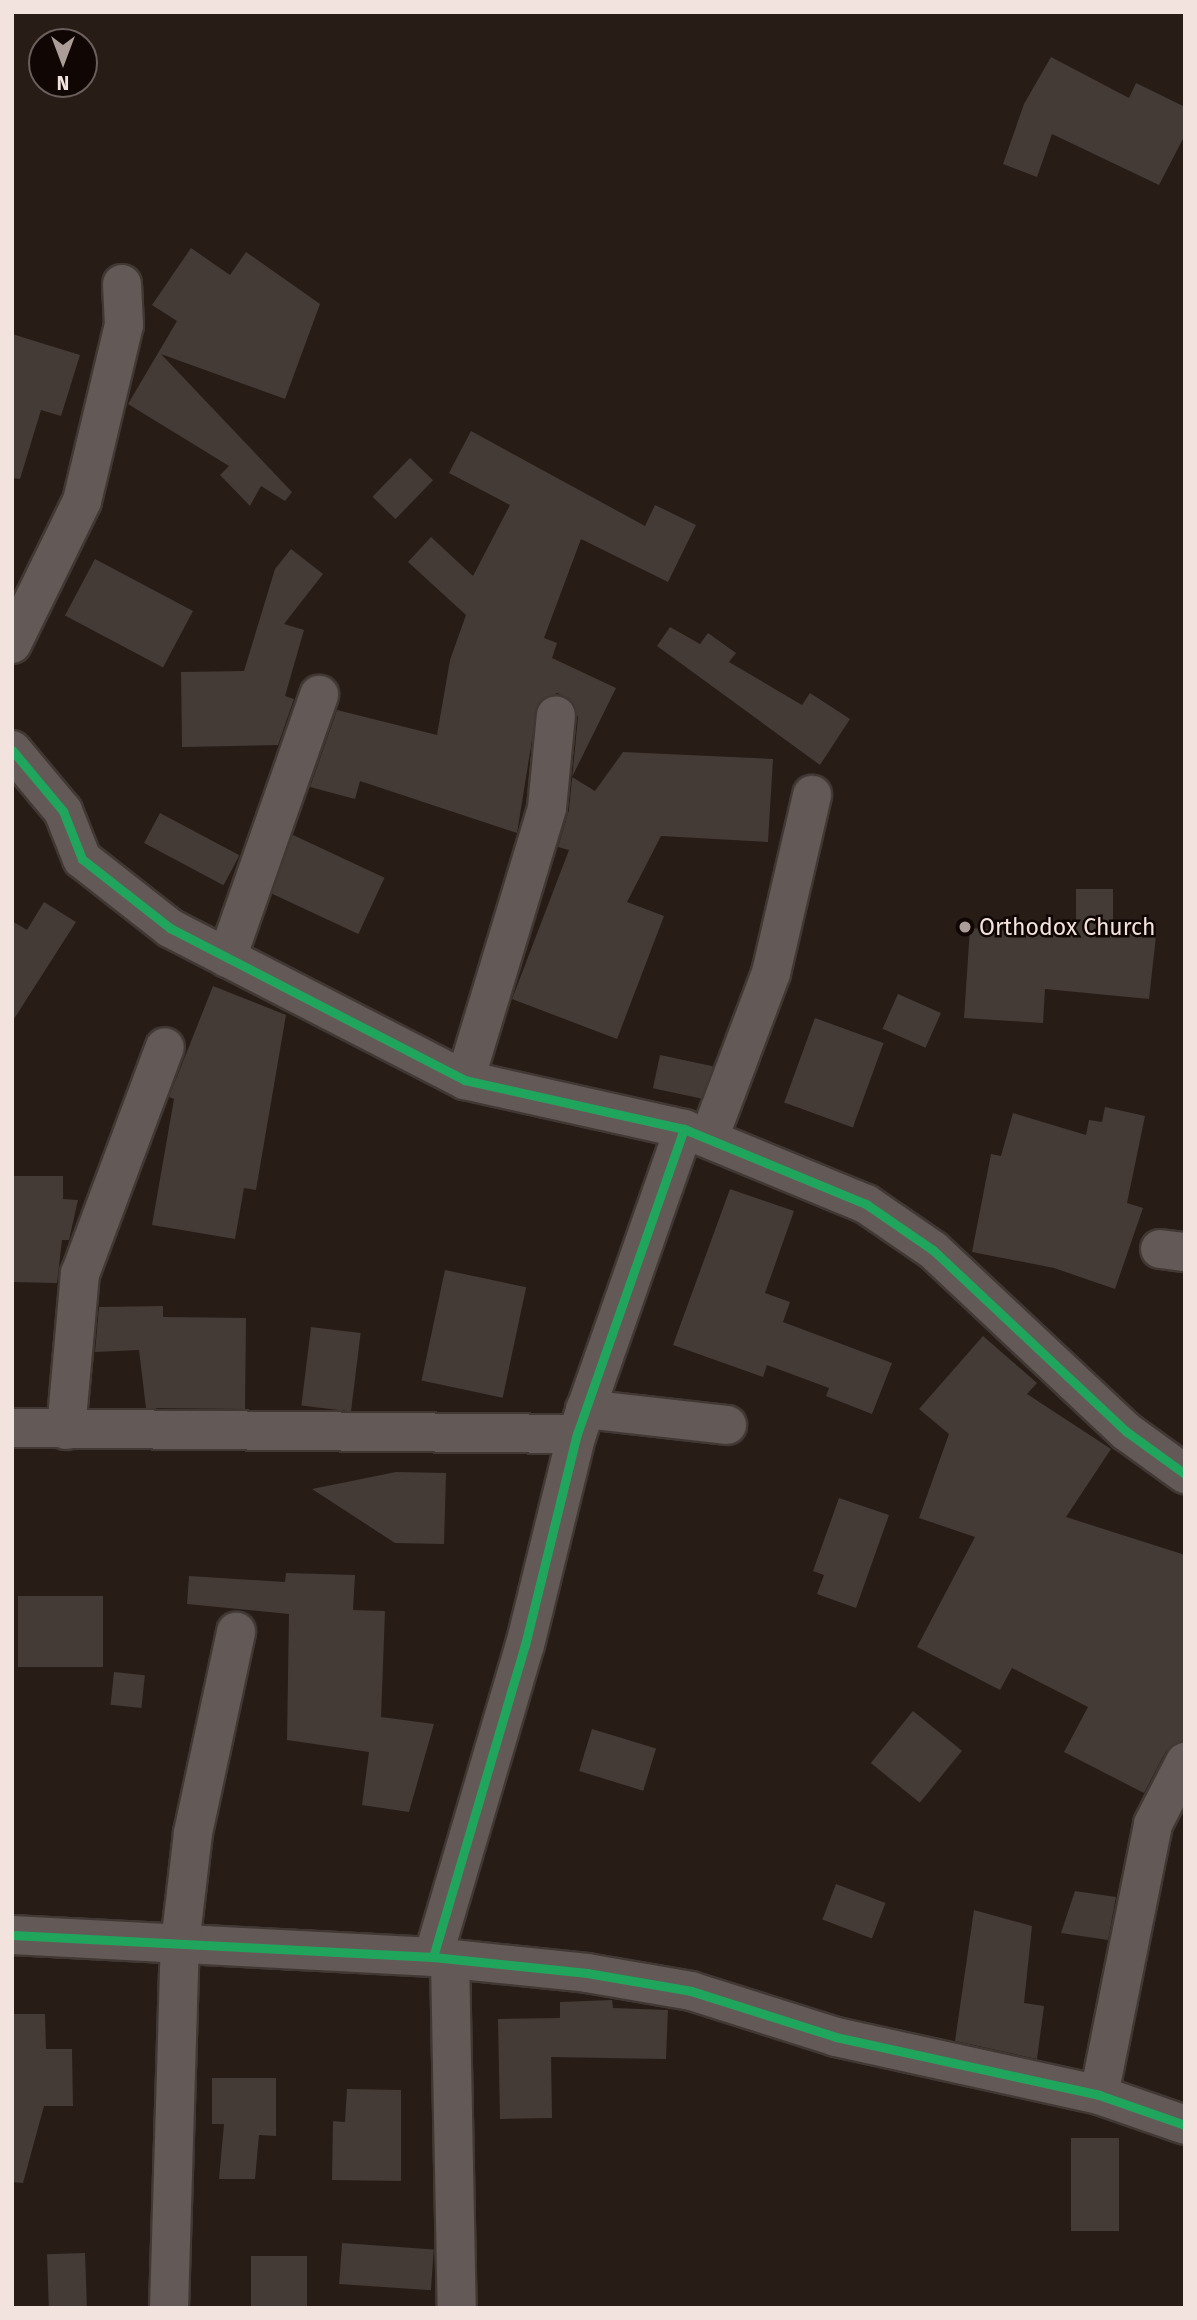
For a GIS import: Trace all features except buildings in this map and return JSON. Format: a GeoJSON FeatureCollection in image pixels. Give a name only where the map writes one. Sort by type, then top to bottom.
{"type":"FeatureCollection","features":[{"type":"Feature","properties":{"kind":"street"},"geometry":{"type":"LineString","coordinates":[[12,644],[82,501],[124,325],[122,284]]}},
{"type":"Feature","properties":{"kind":"street"},"geometry":{"type":"LineString","coordinates":[[228,958],[319,695]]}},
{"type":"Feature","properties":{"kind":"street"},"geometry":{"type":"LineString","coordinates":[[465,1080],[547,808],[556,715]]}},
{"type":"Feature","properties":{"kind":"street"},"geometry":{"type":"LineString","coordinates":[[12,750],[63,811],[82,859],[170,928],[465,1080],[696,1133],[866,1204],[933,1250],[1127,1432],[1185,1474]]}},
{"type":"Feature","properties":{"kind":"street"},"geometry":{"type":"LineString","coordinates":[[457,2308],[441,1958],[525,1645],[581,1421],[696,1133],[771,973],[812,795]]}},
{"type":"Feature","properties":{"kind":"street"},"geometry":{"type":"LineString","coordinates":[[66,1430],[80,1274],[165,1047]]}},
{"type":"Feature","properties":{"kind":"street"},"geometry":{"type":"LineString","coordinates":[[12,1428],[66,1430],[581,1421],[727,1425]]}},
{"type":"Feature","properties":{"kind":"street"},"geometry":{"type":"LineString","coordinates":[[169,2308],[180,1944],[193,1833],[236,1632]]}},
{"type":"Feature","properties":{"kind":"street"},"geometry":{"type":"LineString","coordinates":[[1099,2095],[1153,1825],[1185,1762]]}},
{"type":"Feature","properties":{"kind":"street"},"geometry":{"type":"LineString","coordinates":[[12,1935],[441,1958],[691,1991],[836,2037],[1099,2095],[1185,2125]]}},
{"type":"Feature","properties":{"kind":"cycle path"},"geometry":{"type":"LineString","coordinates":[[12,750],[63,811],[82,859],[170,928],[465,1080],[684,1129],[866,1204],[933,1250],[1127,1432],[1185,1474]]}},
{"type":"Feature","properties":{"kind":"cycle path"},"geometry":{"type":"LineString","coordinates":[[433,1957],[525,1645],[577,1434],[684,1129]]}},
{"type":"Feature","properties":{"kind":"cycle path"},"geometry":{"type":"LineString","coordinates":[[12,1935],[433,1957],[587,1973],[691,1991],[836,2037],[1099,2095],[1185,2125]]}},
{"type":"Feature","properties":{"kind":"place","name":"Orthodox Church"},"geometry":{"type":"Point","coordinates":[965,927]}}]}
